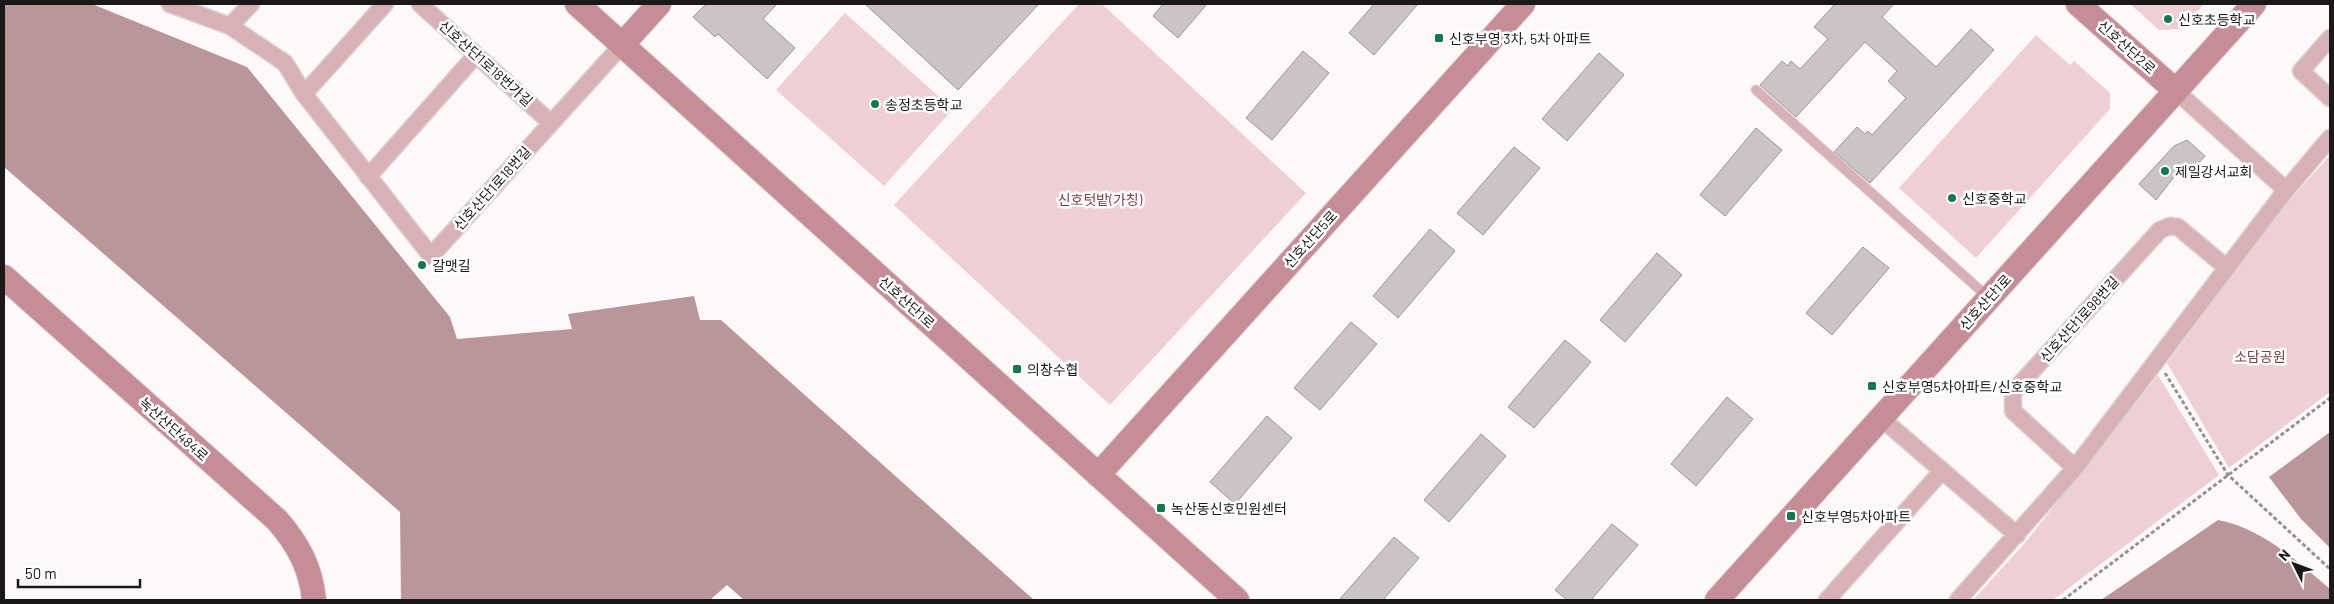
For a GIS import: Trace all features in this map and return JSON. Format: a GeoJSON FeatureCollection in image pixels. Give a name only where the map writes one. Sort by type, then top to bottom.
{"type":"FeatureCollection","features":[{"type":"Feature","properties":{"kind":"main road","name":"신호산단1로"},"geometry":{"type":"LineString","coordinates":[[577,4],[1237,600]]}},
{"type":"Feature","properties":{"kind":"main road"},"geometry":{"type":"LineString","coordinates":[[622,45],[659,4]]}},
{"type":"Feature","properties":{"kind":"main road","name":"신호산단5로"},"geometry":{"type":"LineString","coordinates":[[1098,475],[1523,4]]}},
{"type":"Feature","properties":{"kind":"main road","name":"신호산단2로"},"geometry":{"type":"LineString","coordinates":[[2078,4],[2176,91]]}},
{"type":"Feature","properties":{"kind":"main road","name":"신호산단1로"},"geometry":{"type":"LineString","coordinates":[[1717,600],[2254,4]]}},
{"type":"Feature","properties":{"kind":"main road","name":"녹산산단484로"},"geometry":{"type":"LineString","coordinates":[[4,277],[277,520],[305,559],[310,574],[314,600]]}},
{"type":"Feature","properties":{"kind":"street","name":"신호산단1로18번길"},"geometry":{"type":"LineString","coordinates":[[170,4],[230,26],[285,63],[304,94],[431,256],[622,45]]}},
{"type":"Feature","properties":{"kind":"street"},"geometry":{"type":"LineString","coordinates":[[230,26],[250,4]]}},
{"type":"Feature","properties":{"kind":"street"},"geometry":{"type":"LineString","coordinates":[[304,94],[385,4]]}},
{"type":"Feature","properties":{"kind":"street","name":"신호산단1로18번가길"},"geometry":{"type":"LineString","coordinates":[[420,4],[551,123]]}},
{"type":"Feature","properties":{"kind":"street"},"geometry":{"type":"LineString","coordinates":[[2330,38],[2301,71],[2330,98]]}},
{"type":"Feature","properties":{"kind":"street"},"geometry":{"type":"LineString","coordinates":[[368,177],[476,55]]}},
{"type":"Feature","properties":{"kind":"street"},"geometry":{"type":"LineString","coordinates":[[2176,91],[2286,190]]}},
{"type":"Feature","properties":{"kind":"street"},"geometry":{"type":"LineString","coordinates":[[1958,600],[2075,468],[2286,190],[2330,138]]}},
{"type":"Feature","properties":{"kind":"street","name":"신호산단1로98번길"},"geometry":{"type":"LineString","coordinates":[[2075,468],[2013,411],[2013,392],[2160,230],[2170,226],[2178,227],[2227,268]]}},
{"type":"Feature","properties":{"kind":"street"},"geometry":{"type":"LineString","coordinates":[[1881,418],[2016,535]]}},
{"type":"Feature","properties":{"kind":"street"},"geometry":{"type":"LineString","coordinates":[[1827,600],[1942,471]]}},
{"type":"Feature","properties":{"kind":"lane"},"geometry":{"type":"LineString","coordinates":[[1756,90],[1989,298]]}},
{"type":"Feature","properties":{"kind":"path"},"geometry":{"type":"LineString","coordinates":[[2157,360],[2228,475],[2330,569]]}},
{"type":"Feature","properties":{"kind":"path"},"geometry":{"type":"LineString","coordinates":[[2063,600],[2330,398]]}},
{"type":"Feature","properties":{"kind":"green space","name":"신호텃밭(가칭)"},"geometry":{"type":"Polygon","coordinates":[[[1079,4],[1102,4],[1306,193],[1110,405],[894,205],[1079,4]]]}},
{"type":"Feature","properties":{"kind":"green space","name":"신호초등학교"},"geometry":{"type":"Polygon","coordinates":[[[2130,4],[2204,4],[2181,29],[2159,30],[2130,4]]]}},
{"type":"Feature","properties":{"kind":"green space"},"geometry":{"type":"Polygon","coordinates":[[[845,13],[953,109],[884,186],[776,90],[845,13]]]}},
{"type":"Feature","properties":{"kind":"green space"},"geometry":{"type":"Polygon","coordinates":[[[2036,35],[2070,65],[2074,61],[2110,93],[2110,109],[1976,258],[1899,188],[2036,35]]]}},
{"type":"Feature","properties":{"kind":"green space","name":"소담공원"},"geometry":{"type":"Polygon","coordinates":[[[2330,155],[2330,392],[2229,468],[2167,363],[2283,208],[2330,155]]]}},
{"type":"Feature","properties":{"kind":"green space"},"geometry":{"type":"Polygon","coordinates":[[[2158,375],[2219,475],[2053,600],[1973,600],[2024,544],[2158,375]]]}},
{"type":"Feature","properties":{"kind":"shaded area"},"geometry":{"type":"Polygon","coordinates":[[[4,4],[92,4],[247,67],[450,317],[457,339],[572,329],[568,314],[694,296],[700,320],[721,320],[1034,600],[744,600],[727,585],[710,600],[401,600],[400,512],[4,167],[4,4]]]}},
{"type":"Feature","properties":{"kind":"shaded area"},"geometry":{"type":"Polygon","coordinates":[[[2330,432],[2330,548],[2301,519],[2269,477],[2330,432]]]}},
{"type":"Feature","properties":{"kind":"shaded area"},"geometry":{"type":"Polygon","coordinates":[[[2218,520],[2250,530],[2278,547],[2330,589],[2330,600],[2101,600],[2218,520]]]}},
{"type":"Feature","properties":{"kind":"building"},"geometry":{"type":"Polygon","coordinates":[[[706,4],[777,4],[763,19],[795,48],[767,79],[718,34],[715,37],[693,17],[706,4]]]}},
{"type":"Feature","properties":{"kind":"building"},"geometry":{"type":"Polygon","coordinates":[[[865,4],[1039,4],[958,90],[865,4]]]}},
{"type":"Feature","properties":{"kind":"building"},"geometry":{"type":"Polygon","coordinates":[[[1163,4],[1207,4],[1178,38],[1153,16],[1163,4]]]}},
{"type":"Feature","properties":{"kind":"building"},"geometry":{"type":"Polygon","coordinates":[[[1374,4],[1418,4],[1374,55],[1349,33],[1374,4]]]}},
{"type":"Feature","properties":{"kind":"building"},"geometry":{"type":"Polygon","coordinates":[[[1835,4],[1894,4],[1882,17],[1936,67],[1971,29],[1994,50],[1870,183],[1834,152],[1857,127],[1865,134],[1868,131],[1872,135],[1906,98],[1888,81],[1897,71],[1865,42],[1796,117],[1760,85],[1782,61],[1788,66],[1791,61],[1800,69],[1828,39],[1814,27],[1835,4]]]}},
{"type":"Feature","properties":{"kind":"building"},"geometry":{"type":"Polygon","coordinates":[[[1303,51],[1329,73],[1272,140],[1246,118],[1303,51]]]}},
{"type":"Feature","properties":{"kind":"building"},"geometry":{"type":"Polygon","coordinates":[[[1599,53],[1624,75],[1567,141],[1542,119],[1599,53]]]}},
{"type":"Feature","properties":{"kind":"building"},"geometry":{"type":"Polygon","coordinates":[[[1756,128],[1782,150],[1725,216],[1700,195],[1756,128]]]}},
{"type":"Feature","properties":{"kind":"building","name":"제일강서교회"},"geometry":{"type":"Polygon","coordinates":[[[2187,140],[2205,156],[2189,174],[2181,168],[2156,200],[2139,184],[2174,146],[2187,140]]]}},
{"type":"Feature","properties":{"kind":"building"},"geometry":{"type":"Polygon","coordinates":[[[1514,147],[1540,168],[1483,235],[1457,213],[1514,147]]]}},
{"type":"Feature","properties":{"kind":"building"},"geometry":{"type":"Polygon","coordinates":[[[1430,229],[1455,251],[1398,318],[1373,296],[1430,229]]]}},
{"type":"Feature","properties":{"kind":"building"},"geometry":{"type":"Polygon","coordinates":[[[1863,247],[1889,268],[1832,335],[1806,313],[1863,247]]]}},
{"type":"Feature","properties":{"kind":"building"},"geometry":{"type":"Polygon","coordinates":[[[1657,253],[1682,275],[1625,342],[1600,320],[1657,253]]]}},
{"type":"Feature","properties":{"kind":"building"},"geometry":{"type":"Polygon","coordinates":[[[1351,322],[1377,344],[1320,410],[1294,388],[1351,322]]]}},
{"type":"Feature","properties":{"kind":"building"},"geometry":{"type":"Polygon","coordinates":[[[1565,340],[1591,362],[1534,428],[1508,407],[1565,340]]]}},
{"type":"Feature","properties":{"kind":"building"},"geometry":{"type":"Polygon","coordinates":[[[1727,397],[1753,419],[1696,486],[1671,464],[1727,397]]]}},
{"type":"Feature","properties":{"kind":"building"},"geometry":{"type":"Polygon","coordinates":[[[1267,416],[1292,438],[1235,504],[1210,482],[1267,416]]]}},
{"type":"Feature","properties":{"kind":"building"},"geometry":{"type":"Polygon","coordinates":[[[1481,434],[1506,456],[1449,522],[1424,500],[1481,434]]]}},
{"type":"Feature","properties":{"kind":"building"},"geometry":{"type":"Polygon","coordinates":[[[1612,524],[1638,545],[1591,600],[1567,600],[1555,590],[1612,524]]]}},
{"type":"Feature","properties":{"kind":"building"},"geometry":{"type":"Polygon","coordinates":[[[1394,537],[1419,558],[1383,600],[1339,600],[1394,537]]]}},
{"type":"Feature","properties":{"kind":"place","name":"신호초등학교"},"geometry":{"type":"Point","coordinates":[2168,19]}},
{"type":"Feature","properties":{"kind":"place","name":"신호부영 3차, 5차 아파트"},"geometry":{"type":"Point","coordinates":[1439,38]}},
{"type":"Feature","properties":{"kind":"place","name":"송정초등학교"},"geometry":{"type":"Point","coordinates":[875,104]}},
{"type":"Feature","properties":{"kind":"place","name":"제일강서교회"},"geometry":{"type":"Point","coordinates":[2165,171]}},
{"type":"Feature","properties":{"kind":"place","name":"신호중학교"},"geometry":{"type":"Point","coordinates":[1952,198]}},
{"type":"Feature","properties":{"kind":"place","name":"갈맷길"},"geometry":{"type":"Point","coordinates":[422,265]}},
{"type":"Feature","properties":{"kind":"place","name":"의창수협"},"geometry":{"type":"Point","coordinates":[1017,369]}},
{"type":"Feature","properties":{"kind":"place","name":"신호부영5차아파트/신호중학교"},"geometry":{"type":"Point","coordinates":[1872,386]}},
{"type":"Feature","properties":{"kind":"place","name":"녹산동신호민원센터"},"geometry":{"type":"Point","coordinates":[1161,508]}},
{"type":"Feature","properties":{"kind":"place","name":"신호부영5차아파트"},"geometry":{"type":"Point","coordinates":[1791,516]}}]}
